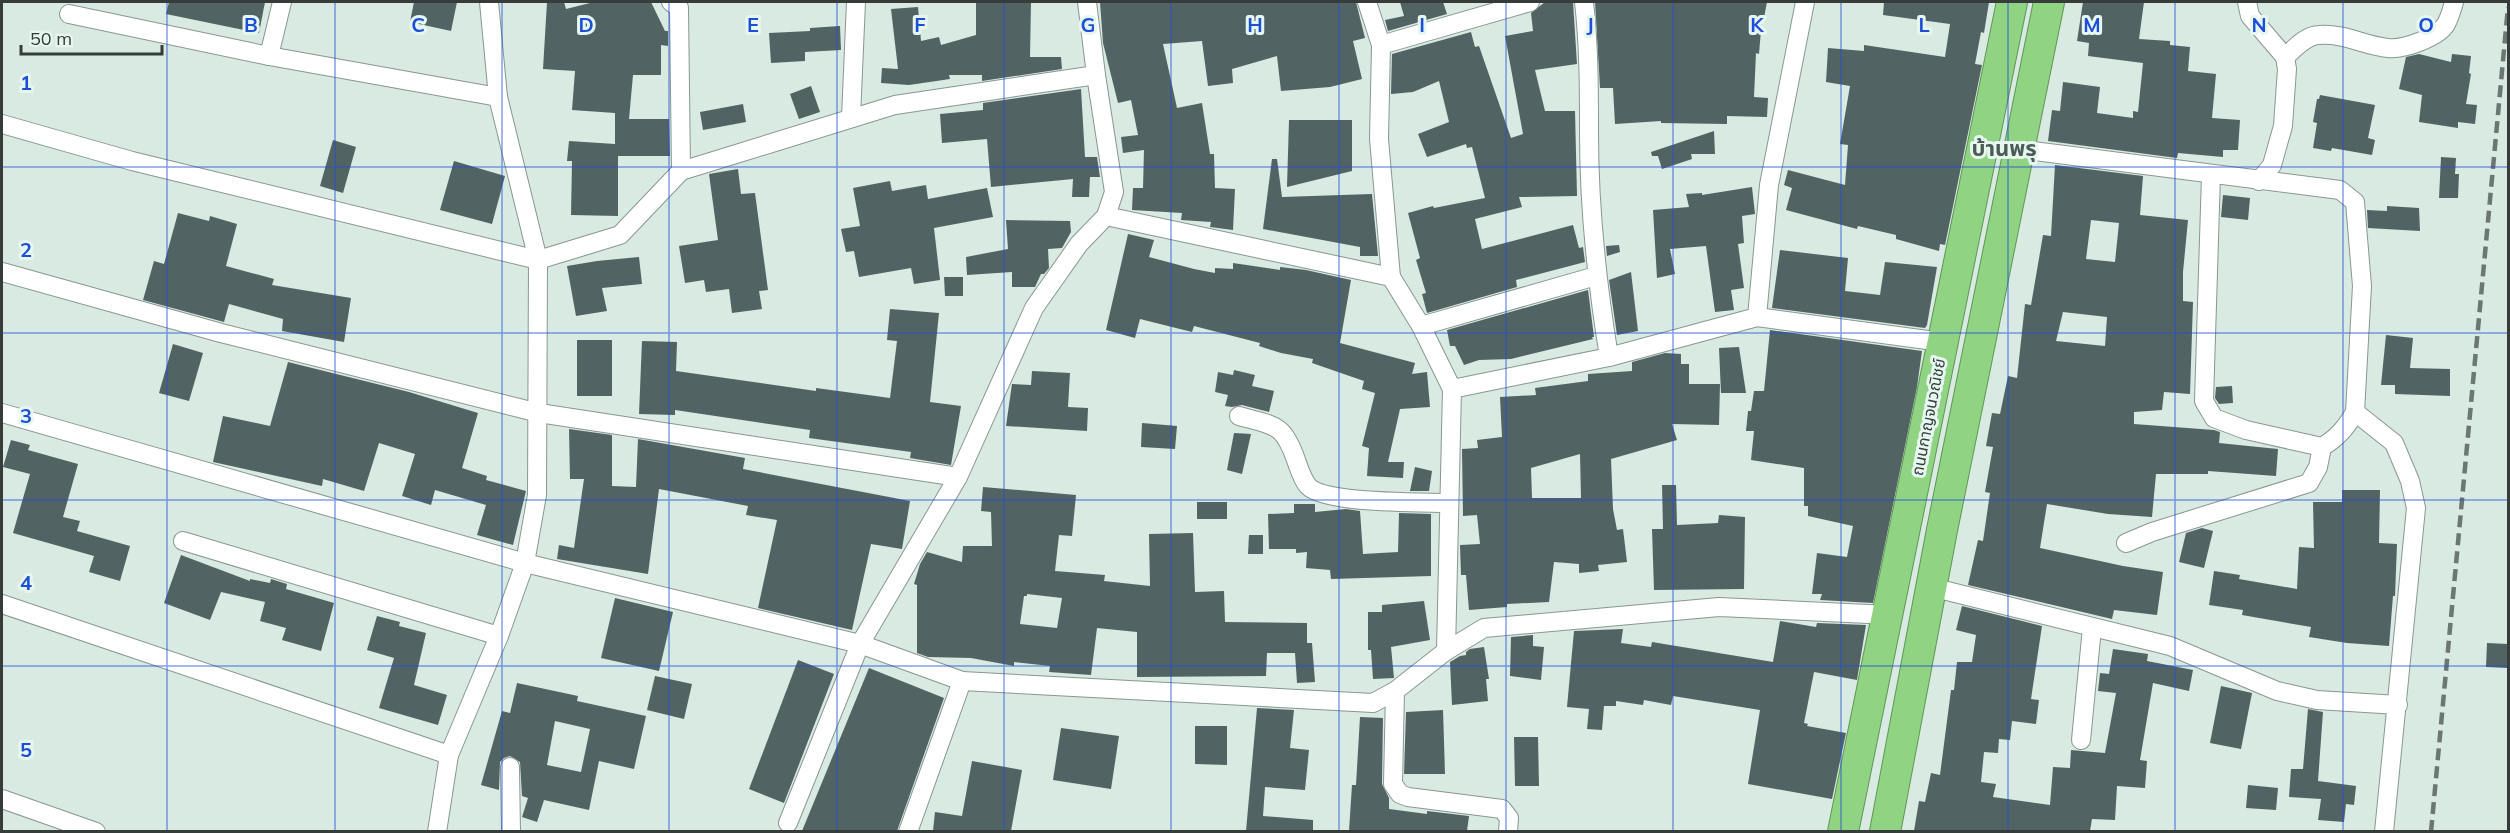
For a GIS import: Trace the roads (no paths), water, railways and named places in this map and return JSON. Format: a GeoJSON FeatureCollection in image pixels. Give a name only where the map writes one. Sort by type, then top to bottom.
{"type":"FeatureCollection","features":[{"type":"Feature","properties":{"kind":"highway","name":"ถนนกาญจนวณิชย์"},"geometry":{"type":"LineString","coordinates":[[1843,831],[1890,615],[1942,342],[2013,2]]}},
{"type":"Feature","properties":{"kind":"highway"},"geometry":{"type":"LineString","coordinates":[[1885,831],[1931,587],[2049,2]]}},
{"type":"Feature","properties":{"kind":"street"},"geometry":{"type":"LineString","coordinates":[[269,57],[282,2]]}},
{"type":"Feature","properties":{"kind":"street"},"geometry":{"type":"LineString","coordinates":[[437,831],[449,755],[499,636],[525,563],[537,495],[538,260],[498,97],[489,2]]}},
{"type":"Feature","properties":{"kind":"street"},"geometry":{"type":"LineString","coordinates":[[671,2],[679,8],[681,171]]}},
{"type":"Feature","properties":{"kind":"street"},"geometry":{"type":"LineString","coordinates":[[851,117],[856,2]]}},
{"type":"Feature","properties":{"kind":"street"},"geometry":{"type":"LineString","coordinates":[[788,824],[860,644],[958,477],[1034,308],[1079,244],[1106,216],[1114,192],[1096,75],[1088,2]]}},
{"type":"Feature","properties":{"kind":"street"},"geometry":{"type":"LineString","coordinates":[[1367,2],[1382,45],[1379,140],[1391,277],[1421,326],[1452,389],[1446,651]]}},
{"type":"Feature","properties":{"kind":"street"},"geometry":{"type":"LineString","coordinates":[[1382,45],[1530,2]]}},
{"type":"Feature","properties":{"kind":"street"},"geometry":{"type":"LineString","coordinates":[[1584,2],[1588,36],[1588,133],[1596,276],[1609,357]]}},
{"type":"Feature","properties":{"kind":"street"},"geometry":{"type":"LineString","coordinates":[[1757,317],[1769,185],[1805,2]]}},
{"type":"Feature","properties":{"kind":"street"},"geometry":{"type":"LineString","coordinates":[[2247,2],[2250,16],[2285,57],[2287,69],[2283,126],[2272,165],[2259,181]]}},
{"type":"Feature","properties":{"kind":"street"},"geometry":{"type":"LineString","coordinates":[[2285,57],[2304,41],[2317,34],[2343,36],[2388,48],[2404,47],[2430,38],[2446,26],[2454,2]]}},
{"type":"Feature","properties":{"kind":"street"},"geometry":{"type":"LineString","coordinates":[[69,14],[269,57],[498,97]]}},
{"type":"Feature","properties":{"kind":"street"},"geometry":{"type":"LineString","coordinates":[[2,124],[132,161],[538,260],[620,235],[681,171],[895,105],[1096,75]]}},
{"type":"Feature","properties":{"kind":"street"},"geometry":{"type":"LineString","coordinates":[[2018,148],[2211,175],[2340,190],[2355,202],[2362,286],[2355,412],[2347,427],[2322,447],[2246,430],[2214,418],[2204,401],[2211,175]]}},
{"type":"Feature","properties":{"kind":"street"},"geometry":{"type":"LineString","coordinates":[[1106,216],[1391,277]]}},
{"type":"Feature","properties":{"kind":"street"},"geometry":{"type":"LineString","coordinates":[[2,272],[221,333],[539,412],[958,477]]}},
{"type":"Feature","properties":{"kind":"street"},"geometry":{"type":"LineString","coordinates":[[1421,326],[1596,276]]}},
{"type":"Feature","properties":{"kind":"street"},"geometry":{"type":"LineString","coordinates":[[1452,389],[1609,357],[1757,317],[1942,342]]}},
{"type":"Feature","properties":{"kind":"street"},"geometry":{"type":"LineString","coordinates":[[2,412],[525,563],[860,644],[962,681],[1373,703],[1395,692],[1446,651],[1484,628],[1719,607],[1890,615]]}},
{"type":"Feature","properties":{"kind":"street"},"geometry":{"type":"LineString","coordinates":[[2355,412],[2394,443],[2410,481],[2416,508],[2384,831]]}},
{"type":"Feature","properties":{"kind":"street"},"geometry":{"type":"LineString","coordinates":[[1239,416],[1275,426],[1285,434],[1308,486],[1321,494],[1347,499],[1449,503]]}},
{"type":"Feature","properties":{"kind":"street"},"geometry":{"type":"LineString","coordinates":[[2126,543],[2152,532],[2309,483],[2318,467],[2322,447]]}},
{"type":"Feature","properties":{"kind":"street"},"geometry":{"type":"LineString","coordinates":[[183,541],[499,636]]}},
{"type":"Feature","properties":{"kind":"street"},"geometry":{"type":"LineString","coordinates":[[1931,587],[2170,646],[2277,691],[2317,700],[2398,705]]}},
{"type":"Feature","properties":{"kind":"street"},"geometry":{"type":"LineString","coordinates":[[2,604],[449,755]]}},
{"type":"Feature","properties":{"kind":"street"},"geometry":{"type":"LineString","coordinates":[[2080,740],[2092,627]]}},
{"type":"Feature","properties":{"kind":"street"},"geometry":{"type":"LineString","coordinates":[[908,831],[962,681]]}},
{"type":"Feature","properties":{"kind":"street"},"geometry":{"type":"LineString","coordinates":[[1395,692],[1393,784],[1397,791],[1408,797],[1502,809],[1509,818],[1508,831]]}},
{"type":"Feature","properties":{"kind":"street"},"geometry":{"type":"LineString","coordinates":[[510,767],[511,831]]}},
{"type":"Feature","properties":{"kind":"street"},"geometry":{"type":"LineString","coordinates":[[2,799],[96,831]]}},
{"type":"Feature","properties":{"kind":"railway"},"geometry":{"type":"LineString","coordinates":[[2431,832],[2508,7]]}},
{"type":"Feature","properties":{"kind":"district","name":"บ้านพรุ"},"geometry":{"type":"Point","coordinates":[2004,148]}}]}
